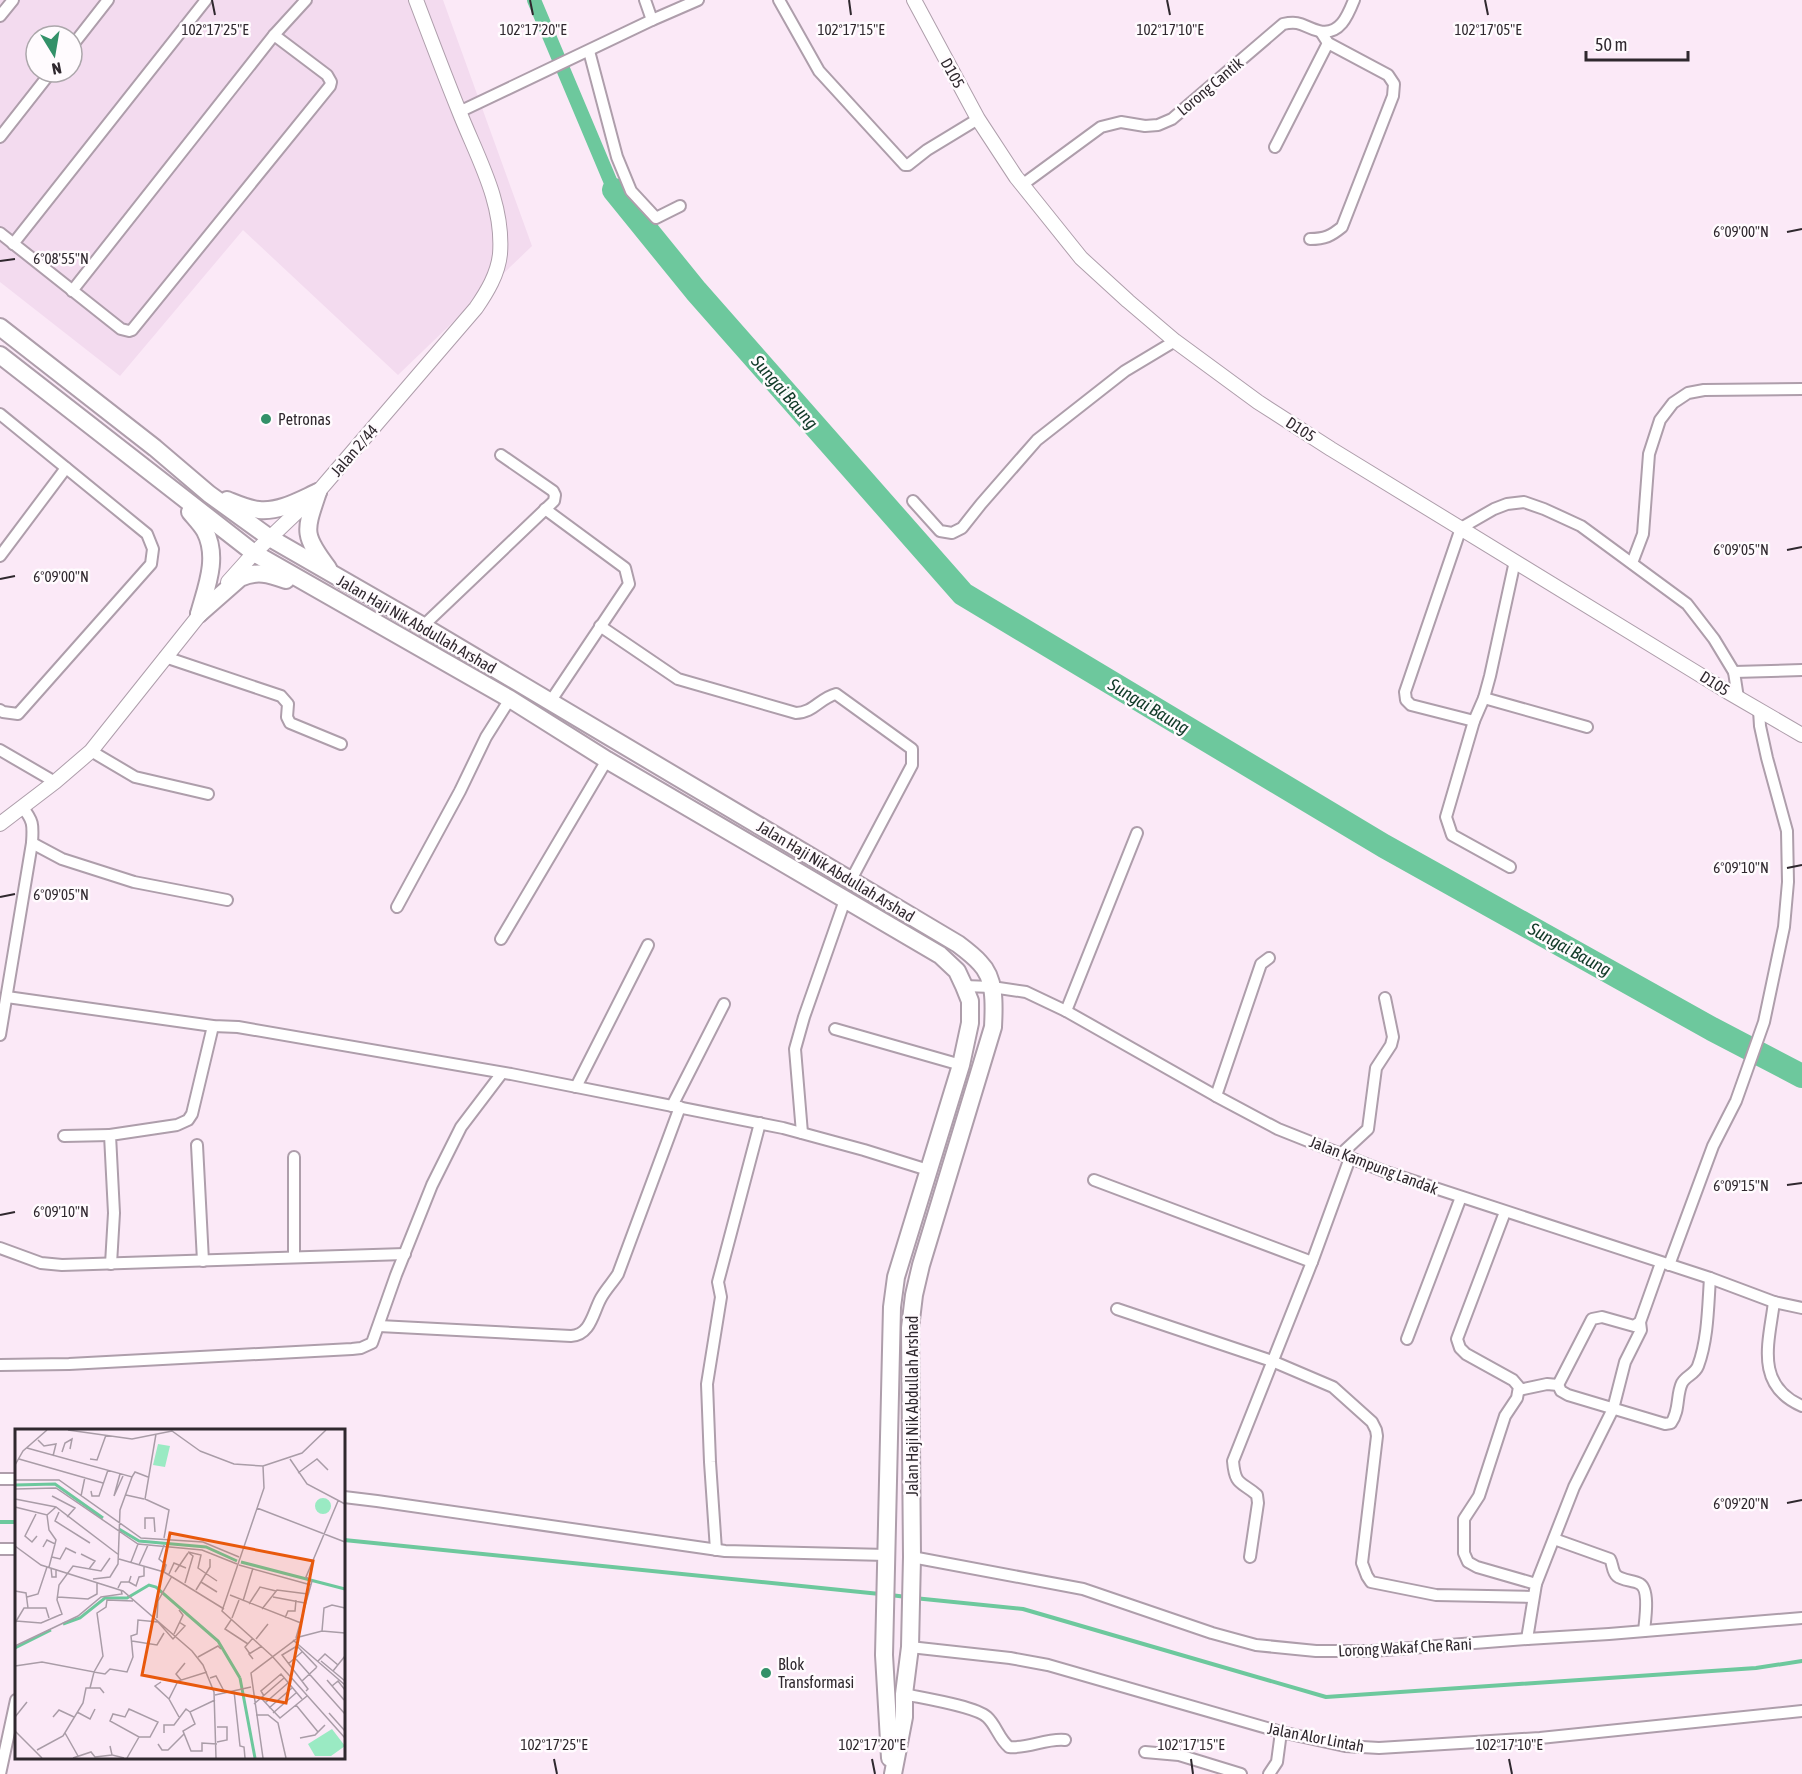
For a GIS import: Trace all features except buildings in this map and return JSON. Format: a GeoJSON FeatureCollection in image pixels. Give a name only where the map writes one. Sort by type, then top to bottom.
{"type":"FeatureCollection","features":[{"type":"Feature","properties":{"kind":"main road","name":"Jalan Haji Nik Abdullah Arshad"},"geometry":{"type":"LineString","coordinates":[[0,327],[155,448],[209,494],[270,538],[423,626],[958,944],[982,964],[992,987],[993,1027],[924,1254],[914,1295],[910,1328],[912,1557],[910,1642],[903,1717],[892,1774]]}},
{"type":"Feature","properties":{"kind":"main road","name":"Jalan Haji Nik Abdullah Arshad"},"geometry":{"type":"LineString","coordinates":[[0,355],[254,553],[510,699],[607,760],[940,955],[957,971],[970,1002],[970,1023],[961,1065],[896,1277],[892,1307],[884,1636],[892,1774]]}},
{"type":"Feature","properties":{"kind":"main road"},"geometry":{"type":"LineString","coordinates":[[176,492],[205,531],[210,545],[211,570],[199,614]]}},
{"type":"Feature","properties":{"kind":"main road"},"geometry":{"type":"LineString","coordinates":[[209,494],[257,510],[268,510],[287,506],[318,492]]}},
{"type":"Feature","properties":{"kind":"main road"},"geometry":{"type":"LineString","coordinates":[[318,492],[309,521],[309,540],[313,549],[332,573]]}},
{"type":"Feature","properties":{"kind":"main road"},"geometry":{"type":"LineString","coordinates":[[199,614],[240,578],[257,572],[267,573],[324,593]]}},
{"type":"Feature","properties":{"kind":"street"},"geometry":{"type":"LineString","coordinates":[[0,16],[13,0]]}},
{"type":"Feature","properties":{"kind":"street"},"geometry":{"type":"LineString","coordinates":[[84,31],[108,0]]}},
{"type":"Feature","properties":{"kind":"street"},"geometry":{"type":"LineString","coordinates":[[13,244],[206,0]]}},
{"type":"Feature","properties":{"kind":"street"},"geometry":{"type":"LineString","coordinates":[[72,291],[274,36],[306,0]]}},
{"type":"Feature","properties":{"kind":"street","name":"Jalan 2/44"},"geometry":{"type":"LineString","coordinates":[[0,824],[91,751],[199,614],[254,553],[318,492],[486,294],[500,255],[498,213],[493,192],[416,0]]}},
{"type":"Feature","properties":{"kind":"street"},"geometry":{"type":"LineString","coordinates":[[645,0],[652,20]]}},
{"type":"Feature","properties":{"kind":"street"},"geometry":{"type":"LineString","coordinates":[[459,112],[698,0]]}},
{"type":"Feature","properties":{"kind":"street"},"geometry":{"type":"LineString","coordinates":[[779,0],[819,71],[905,165],[978,119]]}},
{"type":"Feature","properties":{"kind":"street","name":"D105"},"geometry":{"type":"LineString","coordinates":[[914,0],[978,119],[1022,185],[1081,258],[1176,341],[1258,402],[1331,448],[1802,735]]}},
{"type":"Feature","properties":{"kind":"street"},"geometry":{"type":"LineString","coordinates":[[1310,239],[1332,236],[1342,227],[1393,96],[1394,84],[1388,75],[1328,43],[1321,32],[1333,30],[1342,25],[1354,0]]}},
{"type":"Feature","properties":{"kind":"street","name":"Lorong Cantik"},"geometry":{"type":"LineString","coordinates":[[1022,185],[1101,127],[1121,122],[1145,126],[1158,125],[1172,119],[1283,24],[1295,22],[1321,32]]}},
{"type":"Feature","properties":{"kind":"street"},"geometry":{"type":"LineString","coordinates":[[0,233],[121,329],[132,330],[328,89],[331,82],[327,75],[274,36]]}},
{"type":"Feature","properties":{"kind":"street"},"geometry":{"type":"LineString","coordinates":[[1275,147],[1328,43]]}},
{"type":"Feature","properties":{"kind":"street"},"geometry":{"type":"LineString","coordinates":[[589,51],[617,158],[632,191],[656,218],[680,206]]}},
{"type":"Feature","properties":{"kind":"street"},"geometry":{"type":"LineString","coordinates":[[0,136],[41,84]]}},
{"type":"Feature","properties":{"kind":"street"},"geometry":{"type":"LineString","coordinates":[[913,501],[940,531],[946,533],[958,531],[1037,440],[1125,372],[1176,341]]}},
{"type":"Feature","properties":{"kind":"street"},"geometry":{"type":"LineString","coordinates":[[1632,563],[1643,534],[1648,454],[1660,420],[1673,403],[1688,393],[1704,390],[1802,389]]}},
{"type":"Feature","properties":{"kind":"street"},"geometry":{"type":"LineString","coordinates":[[0,414],[147,534],[153,549],[151,564],[18,714],[0,710]]}},
{"type":"Feature","properties":{"kind":"street"},"geometry":{"type":"LineString","coordinates":[[423,626],[554,501],[553,491],[501,455]]}},
{"type":"Feature","properties":{"kind":"street"},"geometry":{"type":"LineString","coordinates":[[0,556],[66,468]]}},
{"type":"Feature","properties":{"kind":"street"},"geometry":{"type":"LineString","coordinates":[[1474,722],[1418,707],[1408,703],[1405,696],[1461,528],[1494,509],[1507,504],[1524,502],[1581,526],[1687,604],[1714,639],[1734,672],[1738,698]]}},
{"type":"Feature","properties":{"kind":"street"},"geometry":{"type":"LineString","coordinates":[[545,509],[625,568],[629,584],[550,702]]}},
{"type":"Feature","properties":{"kind":"street"},"geometry":{"type":"LineString","coordinates":[[1510,867],[1452,835],[1446,817],[1474,722],[1484,698],[1515,561]]}},
{"type":"Feature","properties":{"kind":"street"},"geometry":{"type":"LineString","coordinates":[[600,626],[678,679],[804,713],[827,696],[836,694],[912,749],[912,765],[851,880]]}},
{"type":"Feature","properties":{"kind":"street"},"geometry":{"type":"LineString","coordinates":[[165,657],[281,696],[288,704],[287,717],[290,723],[341,744]]}},
{"type":"Feature","properties":{"kind":"street"},"geometry":{"type":"LineString","coordinates":[[1734,672],[1802,670]]}},
{"type":"Feature","properties":{"kind":"street"},"geometry":{"type":"LineString","coordinates":[[1484,698],[1587,726]]}},
{"type":"Feature","properties":{"kind":"street"},"geometry":{"type":"LineString","coordinates":[[397,907],[460,791],[486,737],[510,699]]}},
{"type":"Feature","properties":{"kind":"street"},"geometry":{"type":"LineString","coordinates":[[1527,1639],[1536,1584],[1574,1487],[1613,1409],[1625,1362],[1641,1330],[1640,1322],[1713,1146],[1737,1098],[1764,1022],[1784,927],[1788,882],[1787,831],[1762,737],[1759,710]]}},
{"type":"Feature","properties":{"kind":"street"},"geometry":{"type":"LineString","coordinates":[[0,750],[55,782]]}},
{"type":"Feature","properties":{"kind":"street"},"geometry":{"type":"LineString","coordinates":[[91,751],[135,777],[208,794]]}},
{"type":"Feature","properties":{"kind":"street"},"geometry":{"type":"LineString","coordinates":[[501,939],[607,760]]}},
{"type":"Feature","properties":{"kind":"street"},"geometry":{"type":"LineString","coordinates":[[0,1035],[32,843],[33,823],[22,807]]}},
{"type":"Feature","properties":{"kind":"street"},"geometry":{"type":"LineString","coordinates":[[1066,1011],[1137,833]]}},
{"type":"Feature","properties":{"kind":"street"},"geometry":{"type":"LineString","coordinates":[[32,843],[62,859],[134,882],[227,900]]}},
{"type":"Feature","properties":{"kind":"street"},"geometry":{"type":"LineString","coordinates":[[802,1133],[795,1049],[804,1017],[846,900]]}},
{"type":"Feature","properties":{"kind":"street"},"geometry":{"type":"LineString","coordinates":[[576,1087],[648,945]]}},
{"type":"Feature","properties":{"kind":"street"},"geometry":{"type":"LineString","coordinates":[[1216,1096],[1261,964],[1269,958]]}},
{"type":"Feature","properties":{"kind":"street","name":"Jalan Kampung Landak"},"geometry":{"type":"LineString","coordinates":[[964,986],[1026,992],[1066,1011],[1278,1129],[1386,1172],[1710,1278],[1774,1302],[1802,1308]]}},
{"type":"Feature","properties":{"kind":"street"},"geometry":{"type":"LineString","coordinates":[[8,997],[213,1026],[238,1027],[502,1073],[760,1123],[928,1170]]}},
{"type":"Feature","properties":{"kind":"street"},"geometry":{"type":"LineString","coordinates":[[1250,1557],[1258,1503],[1257,1495],[1238,1482],[1233,1471],[1233,1461],[1312,1262],[1346,1156],[1368,1129],[1376,1068],[1393,1037],[1384,998]]}},
{"type":"Feature","properties":{"kind":"street"},"geometry":{"type":"LineString","coordinates":[[379,1326],[571,1336],[582,1334],[589,1326],[601,1298],[618,1274],[676,1106],[724,1004]]}},
{"type":"Feature","properties":{"kind":"street"},"geometry":{"type":"LineString","coordinates":[[64,1136],[110,1135],[177,1125],[188,1120],[192,1114],[213,1026]]}},
{"type":"Feature","properties":{"kind":"street"},"geometry":{"type":"LineString","coordinates":[[835,1029],[961,1065]]}},
{"type":"Feature","properties":{"kind":"street"},"geometry":{"type":"LineString","coordinates":[[0,1365],[104,1362],[361,1348],[372,1343],[432,1185],[461,1127],[502,1073]]}},
{"type":"Feature","properties":{"kind":"street"},"geometry":{"type":"LineString","coordinates":[[716,1550],[707,1384],[721,1297],[718,1282],[760,1123]]}},
{"type":"Feature","properties":{"kind":"street"},"geometry":{"type":"LineString","coordinates":[[110,1135],[114,1213],[111,1264]]}},
{"type":"Feature","properties":{"kind":"street"},"geometry":{"type":"LineString","coordinates":[[197,1145],[203,1261]]}},
{"type":"Feature","properties":{"kind":"street"},"geometry":{"type":"LineString","coordinates":[[294,1157],[294,1257]]}},
{"type":"Feature","properties":{"kind":"street"},"geometry":{"type":"LineString","coordinates":[[1094,1180],[1312,1262]]}},
{"type":"Feature","properties":{"kind":"street"},"geometry":{"type":"LineString","coordinates":[[1407,1340],[1461,1197]]}},
{"type":"Feature","properties":{"kind":"street"},"geometry":{"type":"LineString","coordinates":[[1504,1212],[1457,1339],[1466,1354],[1513,1380],[1518,1384],[1519,1390],[1517,1398],[1505,1416],[1479,1496],[1464,1519],[1464,1553],[1468,1562],[1477,1567],[1536,1584]]}},
{"type":"Feature","properties":{"kind":"street"},"geometry":{"type":"LineString","coordinates":[[0,1248],[41,1263],[62,1265],[405,1254]]}},
{"type":"Feature","properties":{"kind":"street"},"geometry":{"type":"LineString","coordinates":[[1558,1385],[1561,1391],[1568,1395],[1613,1409],[1665,1424],[1674,1420],[1682,1383],[1697,1369],[1699,1364],[1705,1338],[1710,1278]]}},
{"type":"Feature","properties":{"kind":"street"},"geometry":{"type":"LineString","coordinates":[[1774,1302],[1767,1358],[1770,1370],[1773,1381],[1780,1391],[1802,1406]]}},
{"type":"Feature","properties":{"kind":"street"},"geometry":{"type":"LineString","coordinates":[[1116,1309],[1272,1361],[1333,1387],[1372,1422],[1376,1430],[1375,1448],[1362,1561],[1371,1582],[1436,1595],[1533,1597]]}},
{"type":"Feature","properties":{"kind":"street"},"geometry":{"type":"LineString","coordinates":[[1558,1385],[1592,1319],[1602,1317],[1634,1326],[1640,1322]]}},
{"type":"Feature","properties":{"kind":"street"},"geometry":{"type":"LineString","coordinates":[[1519,1390],[1547,1384],[1558,1385]]}},
{"type":"Feature","properties":{"kind":"street"},"geometry":{"type":"LineString","coordinates":[[345,1497],[716,1550],[887,1555]]}},
{"type":"Feature","properties":{"kind":"street"},"geometry":{"type":"LineString","coordinates":[[1554,1539],[1610,1558],[1618,1577],[1639,1583],[1644,1587],[1646,1593],[1644,1631]]}},
{"type":"Feature","properties":{"kind":"street"},"geometry":{"type":"LineString","coordinates":[[0,1549],[15,1550]]}},
{"type":"Feature","properties":{"kind":"street","name":"Lorong Wakaf Che Rani"},"geometry":{"type":"LineString","coordinates":[[912,1557],[1083,1588],[1212,1633],[1256,1645],[1317,1650],[1372,1651],[1802,1618]]}},
{"type":"Feature","properties":{"kind":"street","name":"Jalan Alor Lintah"},"geometry":{"type":"LineString","coordinates":[[910,1642],[1048,1665],[1281,1732],[1345,1746],[1379,1748],[1540,1738],[1802,1711]]}},
{"type":"Feature","properties":{"kind":"street"},"geometry":{"type":"LineString","coordinates":[[904,1694],[978,1711],[989,1719],[1009,1747],[1058,1739],[1065,1740]]}},
{"type":"Feature","properties":{"kind":"street"},"geometry":{"type":"LineString","coordinates":[[0,1774],[15,1705]]}},
{"type":"Feature","properties":{"kind":"street"},"geometry":{"type":"LineString","coordinates":[[1269,1774],[1276,1762],[1281,1732]]}},
{"type":"Feature","properties":{"kind":"street"},"geometry":{"type":"LineString","coordinates":[[1145,1752],[1179,1755],[1241,1774]]}},
{"type":"Feature","properties":{"kind":"shaded area"},"geometry":{"type":"Polygon","coordinates":[[[0,0],[443,0],[532,246],[398,375],[243,230],[120,376],[0,282],[0,0]]]}},
{"type":"Feature","properties":{"kind":"waterway"},"geometry":{"type":"LineString","coordinates":[[534,0],[614,190]]}},
{"type":"Feature","properties":{"kind":"waterway","name":"Sungai Baung"},"geometry":{"type":"LineString","coordinates":[[614,190],[696,291],[963,594],[1384,846],[1712,1029],[1802,1076]]}},
{"type":"Feature","properties":{"kind":"waterway"},"geometry":{"type":"LineString","coordinates":[[0,1522],[15,1522]]}},
{"type":"Feature","properties":{"kind":"waterway"},"geometry":{"type":"LineString","coordinates":[[345,1540],[880,1594]]}},
{"type":"Feature","properties":{"kind":"waterway"},"geometry":{"type":"LineString","coordinates":[[890,1595],[907,1597]]}},
{"type":"Feature","properties":{"kind":"waterway"},"geometry":{"type":"LineString","coordinates":[[914,1598],[1023,1609],[1326,1697],[1756,1668],[1802,1661]]}},
{"type":"Feature","properties":{"kind":"place","name":"Petronas"},"geometry":{"type":"Point","coordinates":[266,419]}},
{"type":"Feature","properties":{"kind":"place","name":"Blok Transformasi"},"geometry":{"type":"Point","coordinates":[766,1673]}}]}
